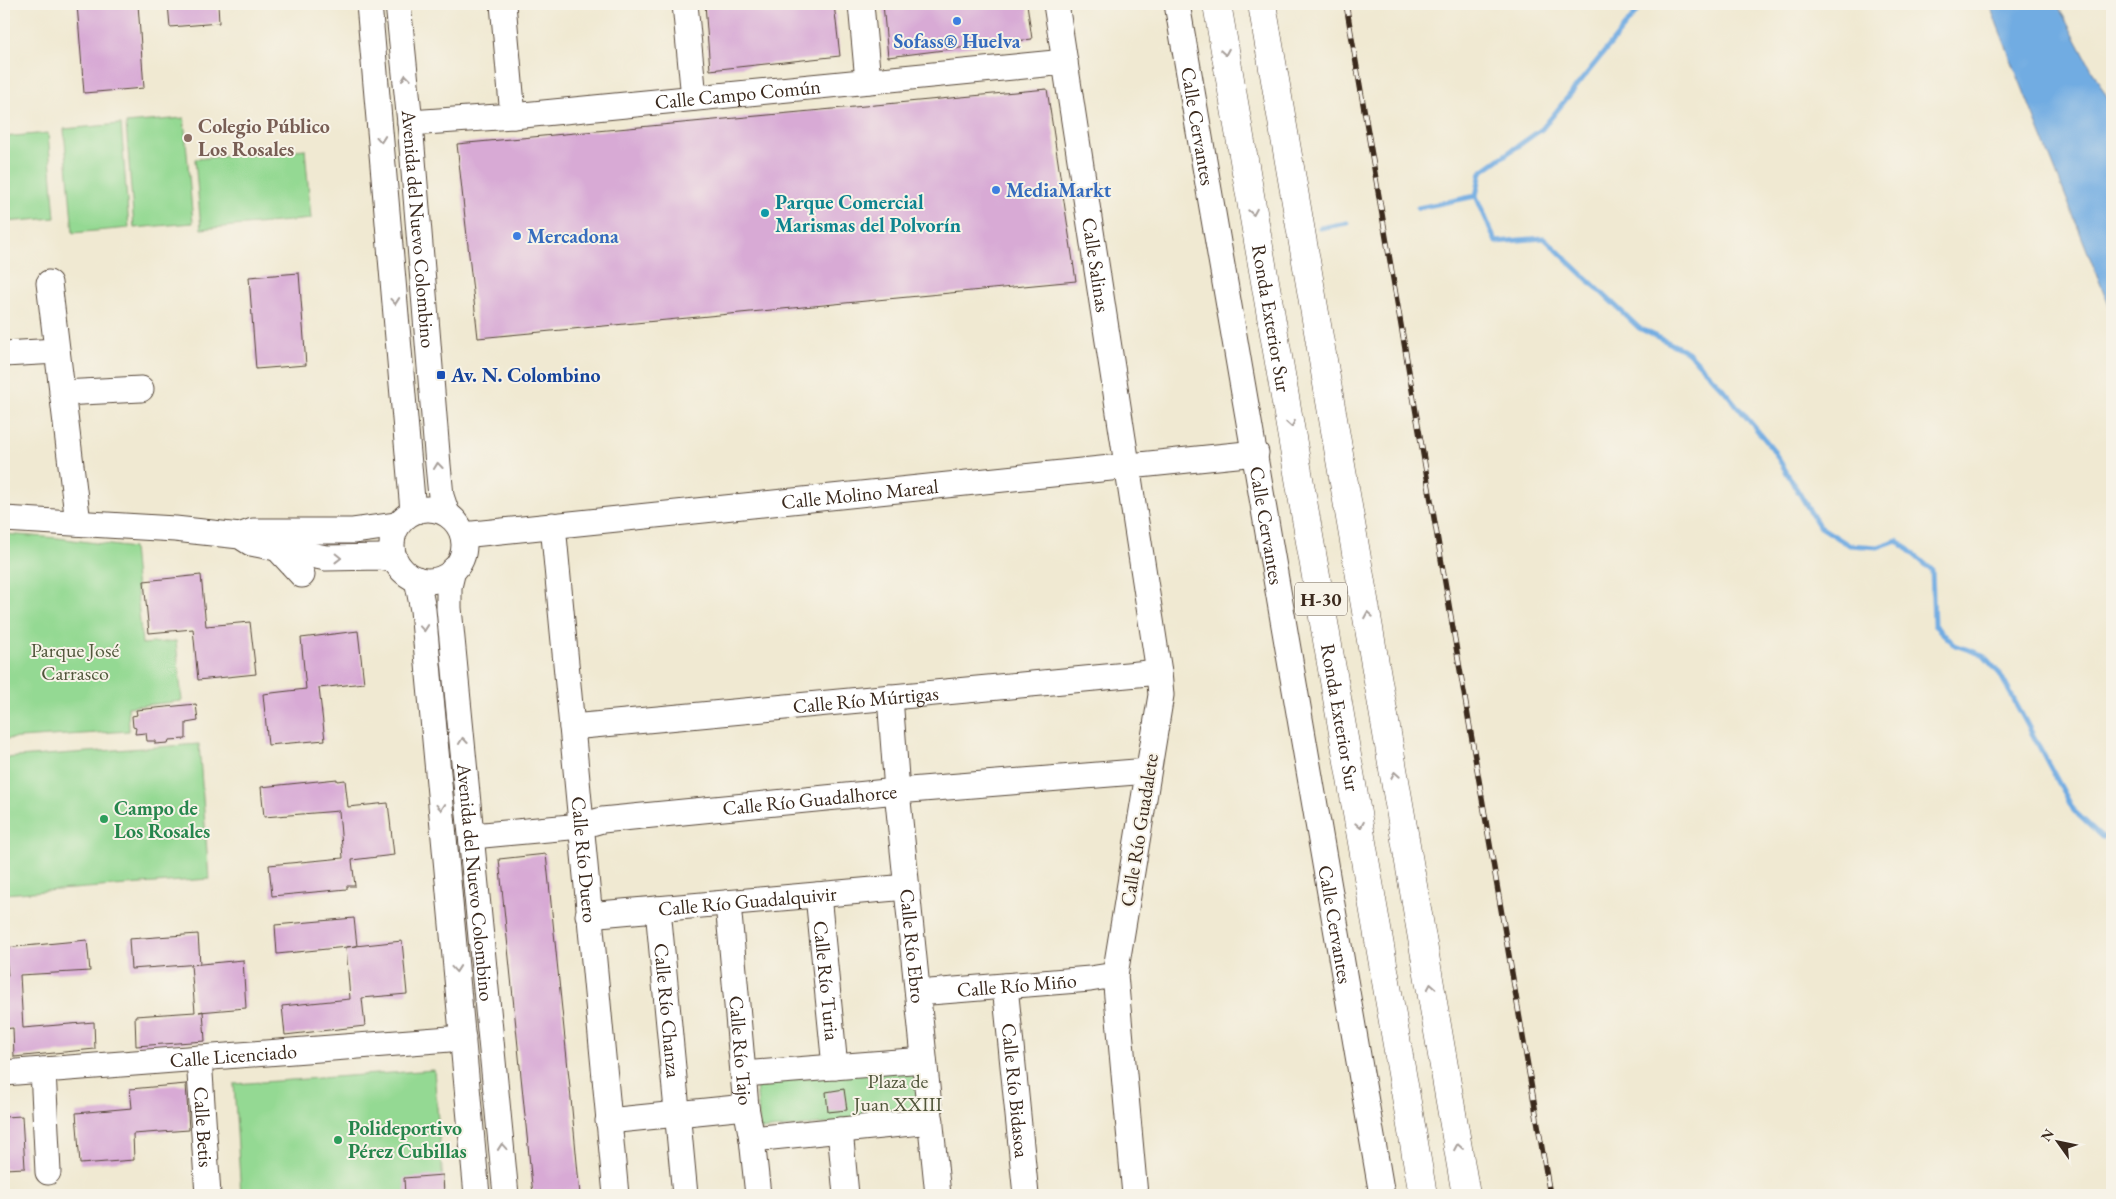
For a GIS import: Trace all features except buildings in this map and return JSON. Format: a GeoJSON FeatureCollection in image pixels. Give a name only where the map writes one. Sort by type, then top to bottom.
{"type":"FeatureCollection","features":[{"type":"Feature","properties":{"kind":"highway","name":"Ronda Exterior Sur"},"geometry":{"type":"LineString","coordinates":[[1217,4],[1423,1195]]}},
{"type":"Feature","properties":{"kind":"highway","name":"H-30"},"geometry":{"type":"LineString","coordinates":[[1262,4],[1466,1195]]}},
{"type":"Feature","properties":{"kind":"street","name":"Avenida del Nuevo Colombino"},"geometry":{"type":"LineString","coordinates":[[369,4],[405,518]]}},
{"type":"Feature","properties":{"kind":"street","name":"Avenida del Nuevo Colombino"},"geometry":{"type":"LineString","coordinates":[[398,4],[410,123],[438,465],[441,496],[447,514]]}},
{"type":"Feature","properties":{"kind":"street"},"geometry":{"type":"LineString","coordinates":[[503,4],[513,116]]}},
{"type":"Feature","properties":{"kind":"street"},"geometry":{"type":"LineString","coordinates":[[685,4],[694,98]]}},
{"type":"Feature","properties":{"kind":"street"},"geometry":{"type":"LineString","coordinates":[[861,4],[868,81]]}},
{"type":"Feature","properties":{"kind":"street","name":"Calle Salinas"},"geometry":{"type":"LineString","coordinates":[[1056,4],[1126,467]]}},
{"type":"Feature","properties":{"kind":"street","name":"Calle Cervantes"},"geometry":{"type":"LineString","coordinates":[[1177,4],[1256,453],[1382,1195]]}},
{"type":"Feature","properties":{"kind":"street","name":"Calle Campo Común"},"geometry":{"type":"LineString","coordinates":[[410,123],[513,116],[1065,62]]}},
{"type":"Feature","properties":{"kind":"street"},"geometry":{"type":"LineString","coordinates":[[49,283],[78,523]]}},
{"type":"Feature","properties":{"kind":"street"},"geometry":{"type":"LineString","coordinates":[[4,354],[57,351]]}},
{"type":"Feature","properties":{"kind":"street"},"geometry":{"type":"LineString","coordinates":[[62,393],[141,389]]}},
{"type":"Feature","properties":{"kind":"street","name":"Calle Molino Mareal"},"geometry":{"type":"LineString","coordinates":[[463,535],[1256,453]]}},
{"type":"Feature","properties":{"kind":"street","name":"Calle Río Guadalete"},"geometry":{"type":"LineString","coordinates":[[1126,467],[1159,672],[1161,695],[1115,974],[1135,1195]]}},
{"type":"Feature","properties":{"kind":"street"},"geometry":{"type":"LineString","coordinates":[[240,536],[253,531],[372,530],[405,518],[424,508],[436,509],[447,514],[459,527],[463,535],[463,554],[454,570],[437,580],[417,579],[408,576],[395,560],[392,549],[392,537],[405,518]]}},
{"type":"Feature","properties":{"kind":"street"},"geometry":{"type":"LineString","coordinates":[[4,519],[175,528],[240,536],[251,543],[326,558],[381,557],[395,560]]}},
{"type":"Feature","properties":{"kind":"street","name":"Calle Río Duero"},"geometry":{"type":"LineString","coordinates":[[553,525],[588,915],[616,1195]]}},
{"type":"Feature","properties":{"kind":"street"},"geometry":{"type":"LineString","coordinates":[[308,554],[323,531]]}},
{"type":"Feature","properties":{"kind":"street","name":"Avenida del Nuevo Colombino"},"geometry":{"type":"LineString","coordinates":[[454,570],[449,587],[449,608],[473,836],[506,1195]]}},
{"type":"Feature","properties":{"kind":"street","name":"Avenida del Nuevo Colombino"},"geometry":{"type":"LineString","coordinates":[[417,579],[424,619],[477,1195]]}},
{"type":"Feature","properties":{"kind":"street","name":"Calle Río Múrtigas"},"geometry":{"type":"LineString","coordinates":[[572,727],[1159,672]]}},
{"type":"Feature","properties":{"kind":"street","name":"Calle Río Ebro"},"geometry":{"type":"LineString","coordinates":[[890,697],[897,791],[938,1195]]}},
{"type":"Feature","properties":{"kind":"street","name":"Calle Río Guadalhorce"},"geometry":{"type":"LineString","coordinates":[[473,836],[580,826],[602,820],[897,791],[1148,770]]}},
{"type":"Feature","properties":{"kind":"street","name":"Calle Río Guadalquivir"},"geometry":{"type":"LineString","coordinates":[[588,915],[907,887]]}},
{"type":"Feature","properties":{"kind":"street","name":"Calle Río Turia"},"geometry":{"type":"LineString","coordinates":[[818,895],[835,1067]]}},
{"type":"Feature","properties":{"kind":"street","name":"Calle Río Tajo"},"geometry":{"type":"LineString","coordinates":[[728,903],[746,1107],[752,1139],[758,1195]]}},
{"type":"Feature","properties":{"kind":"street","name":"Calle Río Chanza"},"geometry":{"type":"LineString","coordinates":[[658,909],[685,1195]]}},
{"type":"Feature","properties":{"kind":"street","name":"Calle Río Miño"},"geometry":{"type":"LineString","coordinates":[[918,993],[1090,979],[1115,974]]}},
{"type":"Feature","properties":{"kind":"street","name":"Calle Río Bidasoa"},"geometry":{"type":"LineString","coordinates":[[1005,986],[1026,1195]]}},
{"type":"Feature","properties":{"kind":"street","name":"Calle Licenciado"},"geometry":{"type":"LineString","coordinates":[[4,1073],[463,1038]]}},
{"type":"Feature","properties":{"kind":"street","name":"Calle Betis"},"geometry":{"type":"LineString","coordinates":[[199,1058],[208,1195]]}},
{"type":"Feature","properties":{"kind":"street"},"geometry":{"type":"LineString","coordinates":[[743,1074],[924,1060]]}},
{"type":"Feature","properties":{"kind":"street"},"geometry":{"type":"LineString","coordinates":[[43,1070],[48,1172]]}},
{"type":"Feature","properties":{"kind":"street"},"geometry":{"type":"LineString","coordinates":[[608,1120],[746,1107]]}},
{"type":"Feature","properties":{"kind":"street"},"geometry":{"type":"LineString","coordinates":[[752,1139],[931,1121]]}},
{"type":"Feature","properties":{"kind":"street"},"geometry":{"type":"LineString","coordinates":[[840,1130],[846,1195]]}},
{"type":"Feature","properties":{"kind":"green space"},"geometry":{"type":"Polygon","coordinates":[[[184,118],[193,223],[134,228],[126,123],[184,118]]]}},
{"type":"Feature","properties":{"kind":"green space"},"geometry":{"type":"Polygon","coordinates":[[[121,124],[129,228],[73,233],[64,129],[121,124]]]}},
{"type":"Feature","properties":{"kind":"green space"},"geometry":{"type":"Polygon","coordinates":[[[48,133],[55,218],[4,222],[4,137],[48,133]]]}},
{"type":"Feature","properties":{"kind":"green space"},"geometry":{"type":"Polygon","coordinates":[[[305,149],[311,219],[201,229],[195,159],[305,149]]]}},
{"type":"Feature","properties":{"kind":"green space","name":"Parque José Carrasco"},"geometry":{"type":"Polygon","coordinates":[[[4,534],[58,538],[133,548],[142,644],[176,641],[182,701],[128,707],[129,731],[4,739],[4,534]]]}},
{"type":"Feature","properties":{"kind":"green space","name":"Campo de Los Rosales"},"geometry":{"type":"Polygon","coordinates":[[[199,744],[209,879],[4,894],[4,758],[199,744]]]}},
{"type":"Feature","properties":{"kind":"green space","name":"Plaza de Juan XXIII"},"geometry":{"type":"Polygon","coordinates":[[[921,1066],[924,1115],[760,1130],[756,1083],[921,1066]]]}},
{"type":"Feature","properties":{"kind":"green space","name":"Polideportivo Pérez Cubillas"},"geometry":{"type":"Polygon","coordinates":[[[434,1070],[444,1195],[241,1195],[234,1084],[434,1070]]]}},
{"type":"Feature","properties":{"kind":"water"},"geometry":{"type":"Polygon","coordinates":[[[1989,4],[2057,4],[2112,107],[2112,313],[1989,4]]]}},
{"type":"Feature","properties":{"kind":"waterway"},"geometry":{"type":"LineString","coordinates":[[1643,4],[1542,129],[1481,172],[1476,196],[1496,242],[1544,238],[1639,328],[1688,352],[1723,389],[1772,448],[1819,526],[1849,545],[1878,547],[1897,540],[1932,570],[1934,625],[1955,645],[1983,655],[2000,674],[2074,811],[2102,837],[2112,837]]}},
{"type":"Feature","properties":{"kind":"waterway"},"geometry":{"type":"LineString","coordinates":[[1418,208],[1476,196]]}},
{"type":"Feature","properties":{"kind":"waterway"},"geometry":{"type":"LineString","coordinates":[[1320,228],[1347,223]]}},
{"type":"Feature","properties":{"kind":"railway"},"geometry":{"type":"LineString","coordinates":[[1346,4],[1550,1195]]}},
{"type":"Feature","properties":{"kind":"place","name":"Sofass® Huelva"},"geometry":{"type":"Point","coordinates":[957,21]}},
{"type":"Feature","properties":{"kind":"place","name":"Colegio Público Los Rosales"},"geometry":{"type":"Point","coordinates":[188,138]}},
{"type":"Feature","properties":{"kind":"place","name":"MediaMarkt"},"geometry":{"type":"Point","coordinates":[996,190]}},
{"type":"Feature","properties":{"kind":"place","name":"Parque Comercial Marismas del Polvorín"},"geometry":{"type":"Point","coordinates":[765,213]}},
{"type":"Feature","properties":{"kind":"place","name":"Mercadona"},"geometry":{"type":"Point","coordinates":[517,236]}},
{"type":"Feature","properties":{"kind":"place","name":"Av. N. Colombino"},"geometry":{"type":"Point","coordinates":[441,375]}},
{"type":"Feature","properties":{"kind":"place","name":"Campo de Los Rosales"},"geometry":{"type":"Point","coordinates":[104,819]}},
{"type":"Feature","properties":{"kind":"place","name":"Polideportivo Pérez Cubillas"},"geometry":{"type":"Point","coordinates":[338,1140]}}]}
